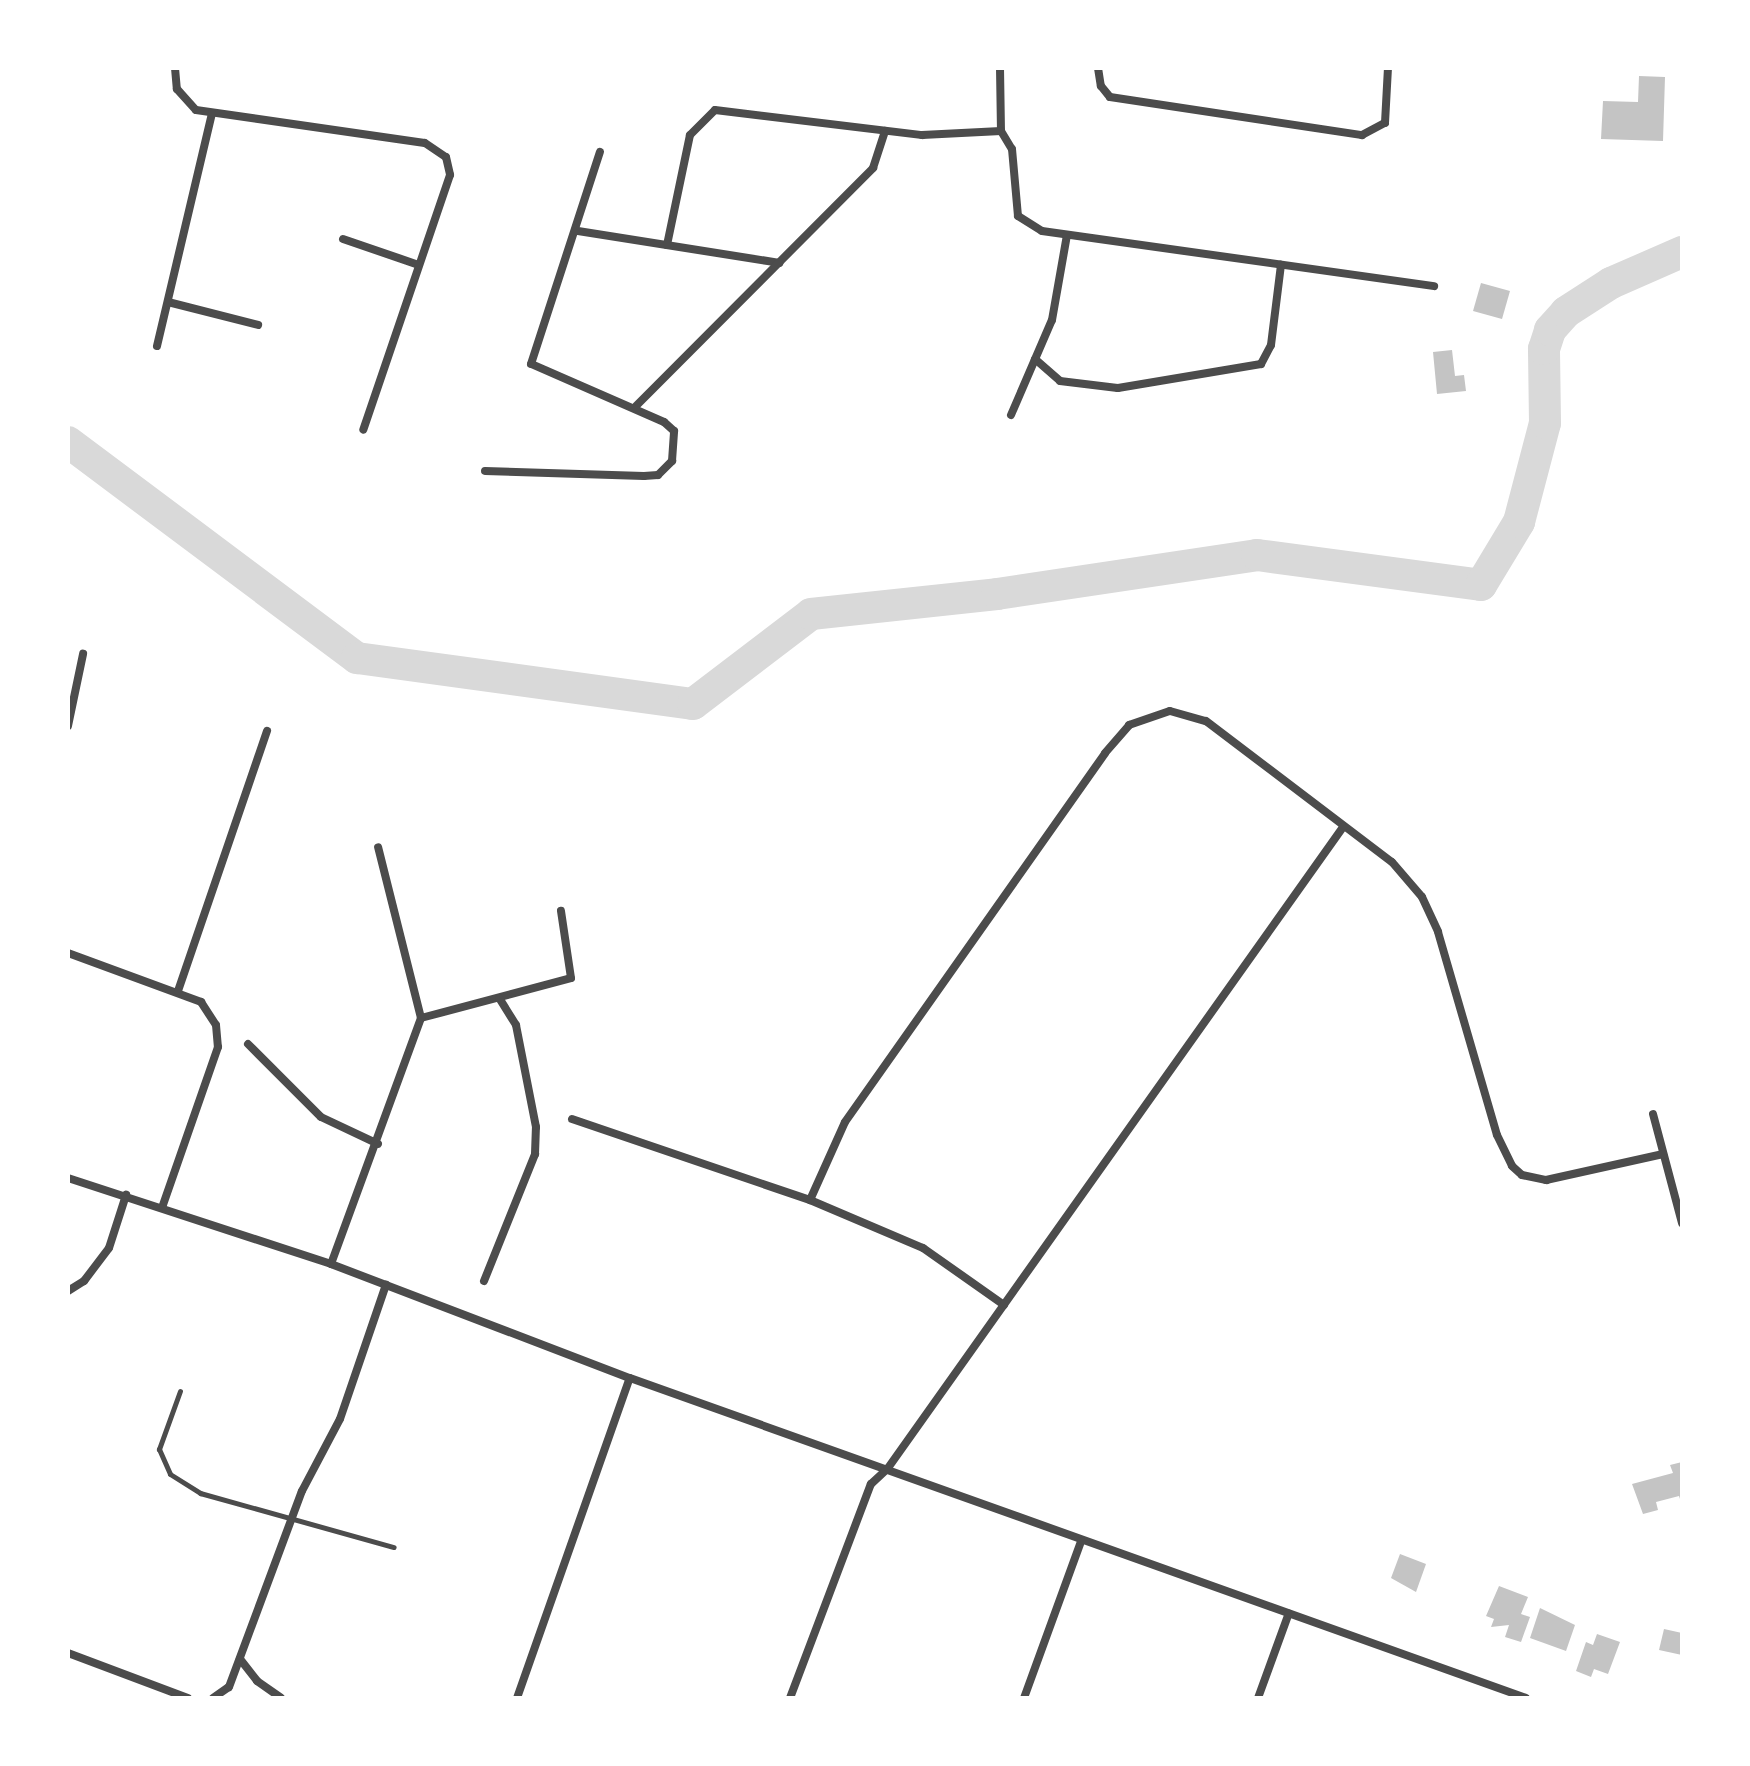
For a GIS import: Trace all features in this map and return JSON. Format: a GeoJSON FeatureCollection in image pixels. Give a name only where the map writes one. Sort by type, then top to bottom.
{"type":"FeatureCollection","features":[{"type":"Feature","properties":{"kind":"street"},"geometry":{"type":"LineString","coordinates":[[175,68],[184,100],[212,113],[436,146],[446,157],[450,175],[363,430]]}},
{"type":"Feature","properties":{"kind":"street"},"geometry":{"type":"LineString","coordinates":[[1000,68],[1001,131],[1012,149],[1018,216],[1031,227],[1067,235],[1434,286]]}},
{"type":"Feature","properties":{"kind":"street"},"geometry":{"type":"LineString","coordinates":[[1098,68],[1101,86],[1110,97],[1362,135],[1375,133],[1385,123],[1388,68]]}},
{"type":"Feature","properties":{"kind":"street"},"geometry":{"type":"LineString","coordinates":[[667,245],[686,148],[706,114],[728,109],[885,131],[1001,131]]}},
{"type":"Feature","properties":{"kind":"street"},"geometry":{"type":"LineString","coordinates":[[157,346],[212,113]]}},
{"type":"Feature","properties":{"kind":"street"},"geometry":{"type":"LineString","coordinates":[[636,406],[873,168],[885,131]]}},
{"type":"Feature","properties":{"kind":"street"},"geometry":{"type":"LineString","coordinates":[[485,471],[658,475],[672,461],[674,431],[636,406],[531,364],[566,252],[578,231],[600,152]]}},
{"type":"Feature","properties":{"kind":"street"},"geometry":{"type":"LineString","coordinates":[[578,231],[779,263]]}},
{"type":"Feature","properties":{"kind":"street"},"geometry":{"type":"LineString","coordinates":[[1011,415],[1058,300],[1067,235]]}},
{"type":"Feature","properties":{"kind":"street"},"geometry":{"type":"LineString","coordinates":[[343,239],[419,265]]}},
{"type":"Feature","properties":{"kind":"street"},"geometry":{"type":"LineString","coordinates":[[1035,359],[1060,381],[1118,388],[1261,364],[1271,345],[1281,265]]}},
{"type":"Feature","properties":{"kind":"street"},"geometry":{"type":"LineString","coordinates":[[168,302],[258,325]]}},
{"type":"Feature","properties":{"kind":"street"},"geometry":{"type":"LineString","coordinates":[[68,726],[83,654]]}},
{"type":"Feature","properties":{"kind":"street"},"geometry":{"type":"LineString","coordinates":[[810,1200],[845,1122],[1105,753],[1129,725],[1170,711],[1206,721],[1392,862],[1431,914],[1497,1135],[1512,1166],[1522,1175],[1546,1180],[1663,1154]]}},
{"type":"Feature","properties":{"kind":"street"},"geometry":{"type":"LineString","coordinates":[[178,991],[267,731]]}},
{"type":"Feature","properties":{"kind":"street"},"geometry":{"type":"LineString","coordinates":[[790,1698],[853,1521],[871,1484],[888,1468],[1343,827]]}},
{"type":"Feature","properties":{"kind":"street"},"geometry":{"type":"LineString","coordinates":[[331,1264],[378,1144],[421,1018],[378,847]]}},
{"type":"Feature","properties":{"kind":"street"},"geometry":{"type":"LineString","coordinates":[[421,1018],[571,978],[561,911]]}},
{"type":"Feature","properties":{"kind":"street"},"geometry":{"type":"LineString","coordinates":[[68,953],[201,1002],[216,1025],[218,1047],[162,1208]]}},
{"type":"Feature","properties":{"kind":"street"},"geometry":{"type":"LineString","coordinates":[[484,1281],[536,1141],[516,1025],[500,999]]}},
{"type":"Feature","properties":{"kind":"street"},"geometry":{"type":"LineString","coordinates":[[248,1044],[321,1117],[378,1144]]}},
{"type":"Feature","properties":{"kind":"street"},"geometry":{"type":"LineString","coordinates":[[1653,1114],[1682,1223]]}},
{"type":"Feature","properties":{"kind":"street"},"geometry":{"type":"LineString","coordinates":[[572,1119],[810,1200],[923,1248],[1004,1305]]}},
{"type":"Feature","properties":{"kind":"street"},"geometry":{"type":"LineString","coordinates":[[68,1178],[331,1264],[630,1378],[1526,1698]]}},
{"type":"Feature","properties":{"kind":"street"},"geometry":{"type":"LineString","coordinates":[[68,1291],[84,1281],[109,1248],[126,1195]]}},
{"type":"Feature","properties":{"kind":"street"},"geometry":{"type":"LineString","coordinates":[[213,1698],[229,1687],[310,1472],[336,1430],[386,1285]]}},
{"type":"Feature","properties":{"kind":"street"},"geometry":{"type":"LineString","coordinates":[[517,1698],[630,1378]]}},
{"type":"Feature","properties":{"kind":"street"},"geometry":{"type":"LineString","coordinates":[[1024,1698],[1081,1541]]}},
{"type":"Feature","properties":{"kind":"street"},"geometry":{"type":"LineString","coordinates":[[1258,1698],[1289,1613]]}},
{"type":"Feature","properties":{"kind":"street"},"geometry":{"type":"LineString","coordinates":[[68,1653],[188,1698]]}},
{"type":"Feature","properties":{"kind":"street"},"geometry":{"type":"LineString","coordinates":[[240,1659],[251,1676],[281,1698]]}},
{"type":"Feature","properties":{"kind":"street"},"geometry":{"type":"LineString","coordinates":[[1494,1698],[1498,1688]]}},
{"type":"Feature","properties":{"kind":"lane"},"geometry":{"type":"LineString","coordinates":[[180,1391],[159,1449],[170,1474],[200,1493],[394,1547]]}},
{"type":"Feature","properties":{"kind":"building"},"geometry":{"type":"Polygon","coordinates":[[[1639,76],[1665,77],[1663,141],[1601,139],[1603,101],[1638,102],[1639,76]]]}},
{"type":"Feature","properties":{"kind":"building"},"geometry":{"type":"Polygon","coordinates":[[[1481,283],[1510,291],[1502,319],[1473,311],[1481,283]]]}},
{"type":"Feature","properties":{"kind":"building"},"geometry":{"type":"Polygon","coordinates":[[[1452,350],[1455,376],[1464,375],[1466,391],[1437,394],[1433,352],[1452,350]]]}},
{"type":"Feature","properties":{"kind":"building"},"geometry":{"type":"Polygon","coordinates":[[[1682,1462],[1682,1505],[1679,1496],[1656,1502],[1658,1510],[1643,1514],[1632,1484],[1673,1473],[1670,1465],[1682,1462]]]}},
{"type":"Feature","properties":{"kind":"building"},"geometry":{"type":"Polygon","coordinates":[[[1400,1554],[1426,1564],[1416,1592],[1391,1578],[1400,1554]]]}},
{"type":"Feature","properties":{"kind":"building"},"geometry":{"type":"Polygon","coordinates":[[[1499,1586],[1528,1597],[1521,1614],[1530,1617],[1521,1642],[1505,1637],[1509,1625],[1491,1627],[1494,1619],[1486,1616],[1499,1586]]]}},
{"type":"Feature","properties":{"kind":"building"},"geometry":{"type":"Polygon","coordinates":[[[1540,1608],[1575,1625],[1566,1651],[1530,1638],[1540,1608]]]}},
{"type":"Feature","properties":{"kind":"building"},"geometry":{"type":"Polygon","coordinates":[[[1664,1629],[1682,1633],[1682,1655],[1659,1650],[1664,1629]]]}},
{"type":"Feature","properties":{"kind":"building"},"geometry":{"type":"Polygon","coordinates":[[[1597,1634],[1620,1642],[1608,1674],[1594,1669],[1591,1677],[1576,1671],[1586,1642],[1593,1645],[1597,1634]]]}},
{"type":"Feature","properties":{"kind":"waterway"},"geometry":{"type":"LineString","coordinates":[[68,442],[357,658],[693,704],[811,614],[997,594],[1257,555],[1481,585],[1519,522],[1545,423],[1544,349],[1550,330],[1566,312],[1611,283],[1682,252]]}}]}
